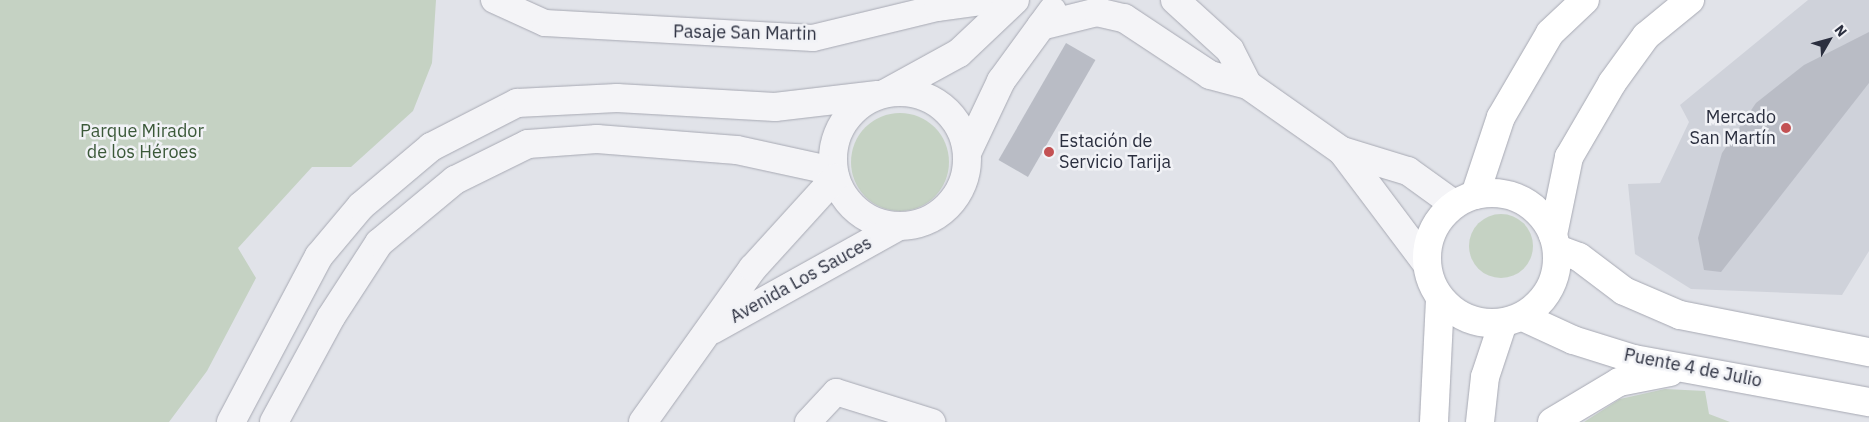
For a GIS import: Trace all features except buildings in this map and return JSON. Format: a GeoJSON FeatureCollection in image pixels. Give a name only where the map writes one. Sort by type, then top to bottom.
{"type":"FeatureCollection","features":[{"type":"Feature","properties":{"kind":"main road"},"geometry":{"type":"LineString","coordinates":[[1434,422],[1440,298],[1426,263],[1433,230],[1464,200],[1501,117],[1550,33],[1585,0]]}},
{"type":"Feature","properties":{"kind":"main road"},"geometry":{"type":"LineString","coordinates":[[1480,422],[1485,378],[1513,320],[1541,302],[1552,284],[1555,242],[1569,157],[1602,100],[1646,36],[1690,0]]}},
{"type":"Feature","properties":{"kind":"main road"},"geometry":{"type":"LineString","coordinates":[[1464,200],[1494,193],[1530,205],[1555,242],[1624,290],[1680,315],[1869,352]]}},
{"type":"Feature","properties":{"kind":"main road"},"geometry":{"type":"LineString","coordinates":[[1440,298],[1468,319],[1513,320]]}},
{"type":"Feature","properties":{"kind":"main road","name":"Puente 4 de Julio"},"geometry":{"type":"LineString","coordinates":[[1513,320],[1634,359],[1709,371],[1869,402]]}},
{"type":"Feature","properties":{"kind":"main road"},"geometry":{"type":"LineString","coordinates":[[1552,422],[1618,382],[1657,372],[1709,371]]}},
{"type":"Feature","properties":{"kind":"street","name":"Pasaje San Martin"},"geometry":{"type":"LineString","coordinates":[[494,0],[545,23],[813,38],[937,8],[997,0]]}},
{"type":"Feature","properties":{"kind":"street"},"geometry":{"type":"LineString","coordinates":[[231,422],[319,256],[361,206],[431,147],[517,103],[617,98],[775,107],[881,94],[908,92],[936,103],[961,131],[967,153],[965,175],[948,206],[921,223],[898,226],[878,223],[859,213],[834,175],[833,148],[841,125],[856,107],[881,94],[959,53],[1016,0]]}},
{"type":"Feature","properties":{"kind":"street"},"geometry":{"type":"LineString","coordinates":[[967,153],[1002,81],[1060,0]]}},
{"type":"Feature","properties":{"kind":"street"},"geometry":{"type":"LineString","coordinates":[[1175,0],[1230,50],[1248,85]]}},
{"type":"Feature","properties":{"kind":"street"},"geometry":{"type":"LineString","coordinates":[[1041,26],[1097,12],[1124,18],[1210,75],[1248,85],[1342,151],[1426,263]]}},
{"type":"Feature","properties":{"kind":"street"},"geometry":{"type":"LineString","coordinates":[[274,422],[331,317],[379,243],[455,180],[528,144],[597,139],[737,150],[834,175]]}},
{"type":"Feature","properties":{"kind":"street"},"geometry":{"type":"LineString","coordinates":[[1342,151],[1408,171],[1464,200]]}},
{"type":"Feature","properties":{"kind":"street","name":"Avenida Los Sauces"},"geometry":{"type":"LineString","coordinates":[[643,422],[704,334],[753,268],[834,175]]}},
{"type":"Feature","properties":{"kind":"street","name":"Avenida Los Sauces"},"geometry":{"type":"LineString","coordinates":[[704,334],[898,226]]}},
{"type":"Feature","properties":{"kind":"street"},"geometry":{"type":"LineString","coordinates":[[808,422],[836,392],[932,422]]}},
{"type":"Feature","properties":{"kind":"shaded area","name":"Mercado San Martín"},"geometry":{"type":"Polygon","coordinates":[[[1808,0],[1869,0],[1869,251],[1842,295],[1691,289],[1635,254],[1628,184],[1660,183],[1689,122],[1680,105],[1808,0]]]}},
{"type":"Feature","properties":{"kind":"green space","name":"Parque Mirador de los Héroes"},"geometry":{"type":"Polygon","coordinates":[[[0,0],[436,0],[432,63],[413,111],[351,167],[312,167],[238,248],[256,278],[207,371],[169,422],[0,422],[0,0]]]}},
{"type":"Feature","properties":{"kind":"green space"},"geometry":{"type":"Polygon","coordinates":[[[900,113],[919,116],[935,127],[946,143],[949,162],[946,181],[935,197],[919,208],[900,211],[881,208],[865,197],[854,181],[851,162],[854,143],[865,127],[881,116],[900,113]]]}},
{"type":"Feature","properties":{"kind":"green space"},"geometry":{"type":"Polygon","coordinates":[[[1501,214],[1519,219],[1524,223],[1528,228],[1533,246],[1528,264],[1524,269],[1519,273],[1501,278],[1483,273],[1478,269],[1474,264],[1469,246],[1474,228],[1478,223],[1483,219],[1501,214]]]}},
{"type":"Feature","properties":{"kind":"green space"},"geometry":{"type":"Polygon","coordinates":[[[1665,389],[1705,391],[1709,414],[1730,422],[1584,422],[1620,399],[1665,389]]]}},
{"type":"Feature","properties":{"kind":"pier"},"geometry":{"type":"Polygon","coordinates":[[[1836,304],[1869,305],[1869,422],[1788,422],[1836,304]]]}},
{"type":"Feature","properties":{"kind":"place","name":"Mercado San Martín"},"geometry":{"type":"Point","coordinates":[1786,128]}},
{"type":"Feature","properties":{"kind":"place","name":"Estación de Servicio Tarija"},"geometry":{"type":"Point","coordinates":[1049,152]}}]}
